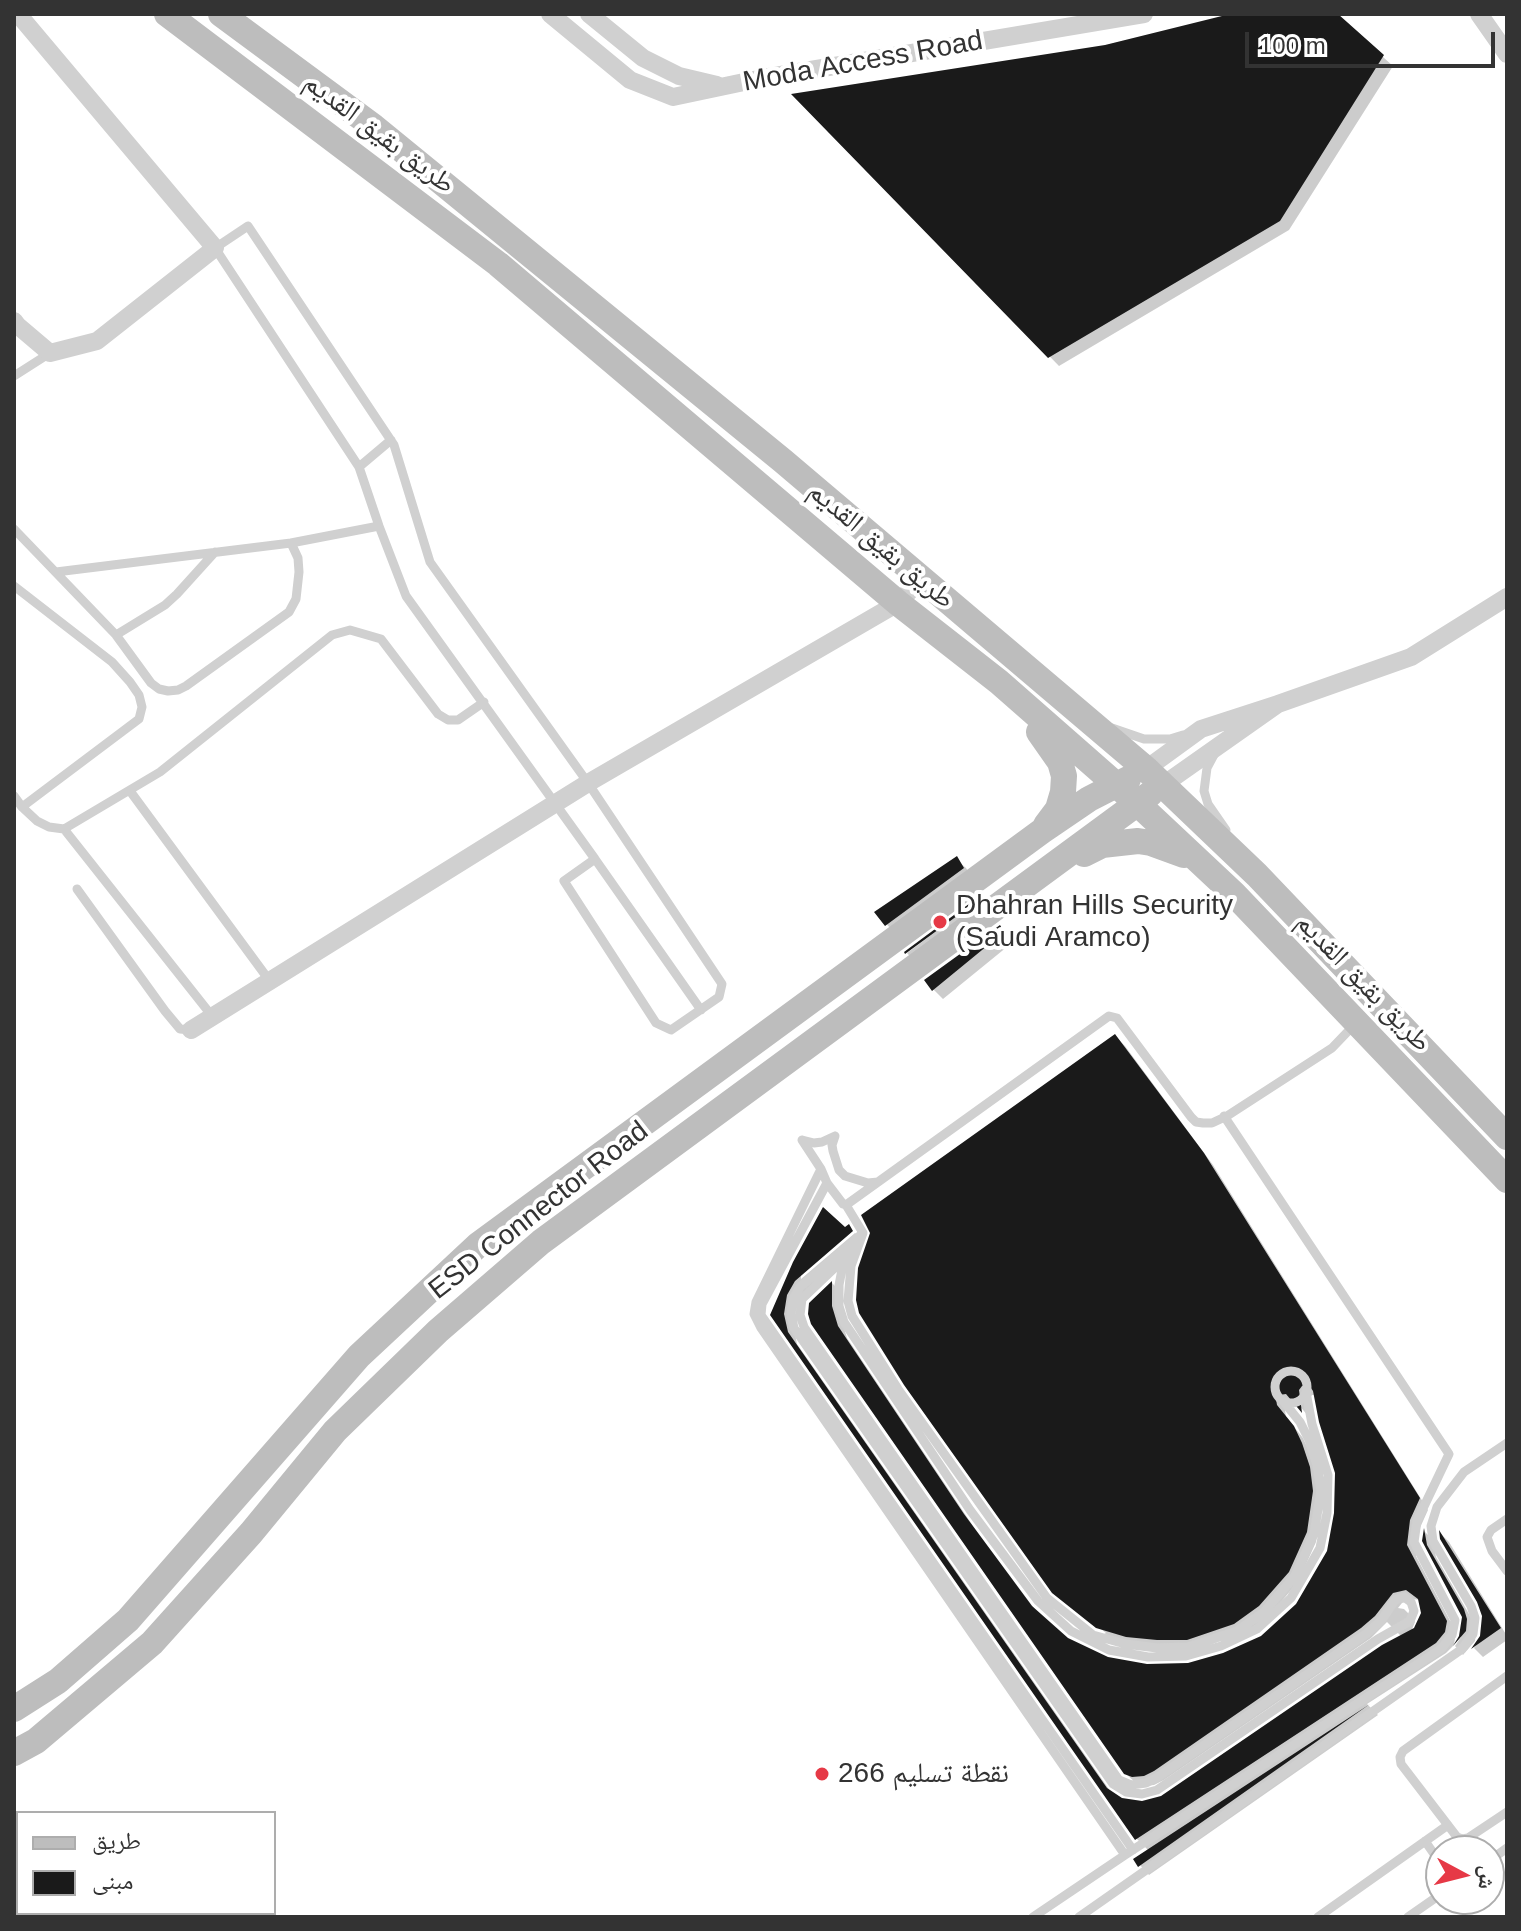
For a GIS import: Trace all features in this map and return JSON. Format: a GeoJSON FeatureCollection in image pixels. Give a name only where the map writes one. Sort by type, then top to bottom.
{"type":"FeatureCollection","features":[{"type":"Feature","properties":{"kind":"main road","name":"طريق بقيق القديم"},"geometry":{"type":"LineString","coordinates":[[167,14],[498,264],[898,603],[999,682],[1138,804],[1234,894],[1507,1180]]}},
{"type":"Feature","properties":{"kind":"main road","name":"طريق بقيق القديم"},"geometry":{"type":"LineString","coordinates":[[221,14],[374,127],[783,461],[1154,777],[1257,875],[1507,1137]]}},
{"type":"Feature","properties":{"kind":"main road"},"geometry":{"type":"LineString","coordinates":[[999,682],[1051,746],[1060,762],[1064,776],[1063,792],[1058,809],[1042,831]]}},
{"type":"Feature","properties":{"kind":"main road","name":"ESD Connector Road"},"geometry":{"type":"LineString","coordinates":[[14,1709],[58,1681],[128,1620],[359,1356],[478,1245],[1042,831],[1116,785],[1154,777]]}},
{"type":"Feature","properties":{"kind":"main road","name":"ESD Connector Road"},"geometry":{"type":"LineString","coordinates":[[14,1753],[36,1741],[152,1643],[251,1533],[335,1431],[438,1331],[541,1242],[1138,804],[1154,777]]}},
{"type":"Feature","properties":{"kind":"main road"},"geometry":{"type":"LineString","coordinates":[[1034,879],[1102,845],[1138,841],[1166,847],[1211,872]]}},
{"type":"Feature","properties":{"kind":"main road"},"geometry":{"type":"LineString","coordinates":[[751,1046],[770,1074]]}},
{"type":"Feature","properties":{"kind":"street"},"geometry":{"type":"LineString","coordinates":[[14,321],[50,353],[97,341],[215,248],[18,14]]}},
{"type":"Feature","properties":{"kind":"street","name":"Moda Access Road"},"geometry":{"type":"LineString","coordinates":[[550,14],[630,80],[673,97],[1144,14]]}},
{"type":"Feature","properties":{"kind":"street","name":"Moda Access Road"},"geometry":{"type":"LineString","coordinates":[[589,14],[643,58],[679,76],[723,86]]}},
{"type":"Feature","properties":{"kind":"street"},"geometry":{"type":"LineString","coordinates":[[1479,14],[1507,54]]}},
{"type":"Feature","properties":{"kind":"street"},"geometry":{"type":"LineString","coordinates":[[191,1030],[588,783],[898,603],[921,579]]}},
{"type":"Feature","properties":{"kind":"street"},"geometry":{"type":"LineString","coordinates":[[1154,777],[1201,729],[1411,657],[1507,597]]}},
{"type":"Feature","properties":{"kind":"street"},"geometry":{"type":"LineString","coordinates":[[1154,777],[1222,743],[1278,704]]}},
{"type":"Feature","properties":{"kind":"lane"},"geometry":{"type":"LineString","coordinates":[[595,859],[564,881],[656,1023],[671,1030],[701,1010],[719,997],[722,984],[588,783],[430,562],[394,445],[248,226],[215,248],[359,467],[406,596],[556,803],[701,1010]]}},
{"type":"Feature","properties":{"kind":"lane"},"geometry":{"type":"LineString","coordinates":[[14,376],[50,353]]}},
{"type":"Feature","properties":{"kind":"lane"},"geometry":{"type":"LineString","coordinates":[[359,467],[391,440]]}},
{"type":"Feature","properties":{"kind":"lane"},"geometry":{"type":"LineString","coordinates":[[56,572],[291,543],[379,526]]}},
{"type":"Feature","properties":{"kind":"lane"},"geometry":{"type":"LineString","coordinates":[[14,529],[116,635],[151,683],[159,689],[178,690],[289,612],[296,599],[299,572],[298,558],[291,543]]}},
{"type":"Feature","properties":{"kind":"lane"},"geometry":{"type":"LineString","coordinates":[[116,635],[165,605],[215,552]]}},
{"type":"Feature","properties":{"kind":"lane"},"geometry":{"type":"LineString","coordinates":[[14,586],[112,662],[135,688],[142,707],[139,719],[22,807]]}},
{"type":"Feature","properties":{"kind":"lane"},"geometry":{"type":"LineString","coordinates":[[14,796],[37,821],[64,829],[160,772],[332,635],[350,630],[381,639],[438,714],[448,720],[458,720],[484,702]]}},
{"type":"Feature","properties":{"kind":"lane"},"geometry":{"type":"LineString","coordinates":[[1083,716],[1144,739],[1170,739],[1201,729]]}},
{"type":"Feature","properties":{"kind":"lane"},"geometry":{"type":"LineString","coordinates":[[1222,743],[1207,768],[1204,791],[1208,804],[1257,875]]}},
{"type":"Feature","properties":{"kind":"lane"},"geometry":{"type":"LineString","coordinates":[[130,791],[269,980]]}},
{"type":"Feature","properties":{"kind":"lane"},"geometry":{"type":"LineString","coordinates":[[64,829],[212,1016]]}},
{"type":"Feature","properties":{"kind":"lane"},"geometry":{"type":"LineString","coordinates":[[77,889],[165,1011],[180,1029],[191,1030]]}},
{"type":"Feature","properties":{"kind":"lane"},"geometry":{"type":"LineString","coordinates":[[846,1205],[1109,1016],[1117,1018],[1196,1122],[1212,1123],[1332,1048],[1377,1001]]}},
{"type":"Feature","properties":{"kind":"lane"},"geometry":{"type":"LineString","coordinates":[[1033,1917],[1441,1649],[1452,1635],[1455,1620],[1414,1542],[1417,1521],[1449,1454],[1224,1116]]}},
{"type":"Feature","properties":{"kind":"lane"},"geometry":{"type":"LineString","coordinates":[[863,1233],[846,1205],[827,1183],[802,1140],[822,1142],[835,1136],[832,1145],[839,1170],[845,1176],[868,1183],[878,1182]]}},
{"type":"Feature","properties":{"kind":"lane"},"geometry":{"type":"LineString","coordinates":[[821,1169],[756,1302],[754,1314],[1129,1852]]}},
{"type":"Feature","properties":{"kind":"lane"},"geometry":{"type":"LineString","coordinates":[[827,1183],[762,1304],[761,1315],[1129,1852]]}},
{"type":"Feature","properties":{"kind":"lane"},"geometry":{"type":"LineString","coordinates":[[863,1233],[844,1259],[802,1299],[800,1315],[804,1327],[1119,1780],[1131,1785],[1158,1777],[1366,1634],[1381,1621],[1395,1600],[1404,1597],[1411,1602],[1414,1611],[1410,1621],[1378,1639],[1157,1790],[1142,1794],[1126,1792],[1113,1784],[794,1328],[791,1314],[793,1299],[800,1287],[863,1233]]}},
{"type":"Feature","properties":{"kind":"lane"},"geometry":{"type":"LineString","coordinates":[[863,1233],[851,1266],[848,1301],[852,1316],[898,1389],[1047,1598],[1093,1635],[1125,1644],[1157,1648],[1188,1647],[1237,1631],[1264,1612],[1295,1576],[1314,1534],[1321,1491],[1309,1440],[1300,1422],[1278,1396],[1276,1389],[1276,1382],[1286,1372],[1300,1374],[1307,1385],[1303,1400],[1283,1401]]}},
{"type":"Feature","properties":{"kind":"lane"},"geometry":{"type":"LineString","coordinates":[[844,1259],[839,1285],[839,1306],[844,1322],[962,1498],[1038,1601],[1071,1631],[1109,1650],[1148,1657],[1186,1656],[1221,1646],[1257,1629],[1291,1598],[1320,1548],[1327,1513],[1328,1475],[1306,1392]]}},
{"type":"Feature","properties":{"kind":"lane"},"geometry":{"type":"LineString","coordinates":[[1079,1917],[1462,1649],[1473,1634],[1475,1618],[1433,1541],[1431,1526],[1437,1507],[1464,1472],[1507,1443]]}},
{"type":"Feature","properties":{"kind":"lane"},"geometry":{"type":"LineString","coordinates":[[1507,1519],[1491,1530],[1487,1537],[1492,1551],[1507,1571]]}},
{"type":"Feature","properties":{"kind":"lane"},"geometry":{"type":"LineString","coordinates":[[1507,1676],[1403,1751],[1400,1757],[1401,1764],[1457,1837],[1468,1838],[1507,1812]]}},
{"type":"Feature","properties":{"kind":"lane"},"geometry":{"type":"LineString","coordinates":[[1434,1835],[1448,1825]]}},
{"type":"Feature","properties":{"kind":"lane"},"geometry":{"type":"LineString","coordinates":[[1318,1917],[1425,1841]]}},
{"type":"Feature","properties":{"kind":"lane"},"geometry":{"type":"LineString","coordinates":[[1408,1917],[1425,1905]]}},
{"type":"Feature","properties":{"kind":"building"},"geometry":{"type":"Polygon","coordinates":[[[1230,14],[1338,14],[1384,55],[1280,221],[1048,358],[791,94],[1105,45],[1230,14]]]}},
{"type":"Feature","properties":{"kind":"building"},"geometry":{"type":"Polygon","coordinates":[[[957,856],[964,868],[885,926],[874,912],[957,856]]]}},
{"type":"Feature","properties":{"kind":"building"},"geometry":{"type":"Polygon","coordinates":[[[981,895],[983,897],[905,954],[904,952],[981,895]]]}},
{"type":"Feature","properties":{"kind":"building"},"geometry":{"type":"Polygon","coordinates":[[[1000,925],[1004,932],[932,991],[924,980],[1000,925]]]}},
{"type":"Feature","properties":{"kind":"building"},"geometry":{"type":"Polygon","coordinates":[[[1115,1034],[1204,1153],[1420,1498],[1410,1520],[1407,1545],[1447,1621],[1445,1632],[1436,1643],[1135,1840],[770,1315],[793,1262],[823,1207],[845,1227],[849,1224],[853,1231],[795,1281],[787,1295],[784,1314],[788,1332],[1107,1788],[1122,1798],[1142,1801],[1161,1796],[1382,1645],[1414,1628],[1421,1613],[1418,1599],[1406,1590],[1393,1593],[1361,1628],[1154,1771],[1144,1776],[1124,1774],[811,1324],[809,1303],[832,1281],[832,1306],[838,1326],[964,1514],[1032,1606],[1068,1638],[1108,1657],[1147,1664],[1188,1663],[1223,1653],[1261,1636],[1296,1604],[1327,1551],[1334,1513],[1335,1473],[1309,1385],[1299,1390],[1302,1413],[1286,1394],[1276,1399],[1302,1443],[1310,1467],[1313,1491],[1307,1532],[1289,1572],[1259,1606],[1234,1624],[1187,1640],[1126,1637],[1096,1628],[1052,1593],[904,1385],[859,1313],[856,1300],[858,1268],[870,1233],[861,1215],[1115,1034]]]}},
{"type":"Feature","properties":{"kind":"building"},"geometry":{"type":"Polygon","coordinates":[[[1424,1528],[1427,1545],[1467,1619],[1466,1631],[1453,1646],[1459,1636],[1462,1617],[1422,1541],[1424,1528]]]}},
{"type":"Feature","properties":{"kind":"building"},"geometry":{"type":"Polygon","coordinates":[[[1439,1530],[1501,1628],[1471,1649],[1480,1636],[1482,1616],[1440,1539],[1439,1530]]]}},
{"type":"Feature","properties":{"kind":"building"},"geometry":{"type":"Polygon","coordinates":[[[1370,1704],[1138,1867],[1133,1859],[1370,1704]]]}},
{"type":"Feature","properties":{"kind":"place","name":"Dhahran Hills Security (Saudi Aramco)"},"geometry":{"type":"Point","coordinates":[940,922]}},
{"type":"Feature","properties":{"kind":"place","name":"نقطة تسليم 266"},"geometry":{"type":"Point","coordinates":[822,1774]}}]}
